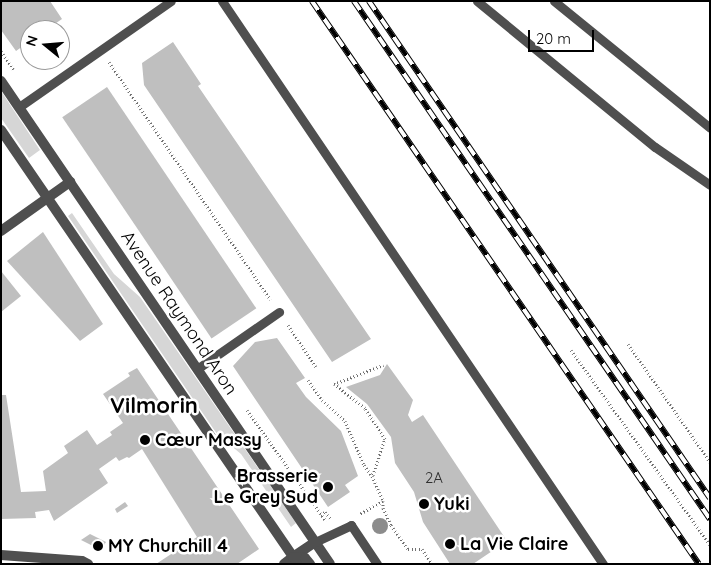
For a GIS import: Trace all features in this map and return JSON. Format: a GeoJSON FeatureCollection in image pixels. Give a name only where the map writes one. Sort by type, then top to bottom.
{"type":"FeatureCollection","features":[{"type":"Feature","properties":{"kind":"street","name":"Avenue Raymond Aron"},"geometry":{"type":"LineString","coordinates":[[1,81],[330,564]]}},
{"type":"Feature","properties":{"kind":"street"},"geometry":{"type":"LineString","coordinates":[[1,130],[296,560]]}},
{"type":"Feature","properties":{"kind":"street"},"geometry":{"type":"LineString","coordinates":[[1,231],[70,182]]}},
{"type":"Feature","properties":{"kind":"street"},"geometry":{"type":"LineString","coordinates":[[296,560],[315,542]]}},
{"type":"Feature","properties":{"kind":"street"},"geometry":{"type":"LineString","coordinates":[[1,555],[34,560],[82,561],[88,564]]}},
{"type":"Feature","properties":{"kind":"street"},"geometry":{"type":"LineString","coordinates":[[284,564],[305,558],[310,564]]}},
{"type":"Feature","properties":{"kind":"lane"},"geometry":{"type":"LineString","coordinates":[[222,1],[603,564]]}},
{"type":"Feature","properties":{"kind":"lane"},"geometry":{"type":"LineString","coordinates":[[477,1],[655,147],[710,185]]}},
{"type":"Feature","properties":{"kind":"lane"},"geometry":{"type":"LineString","coordinates":[[554,1],[710,128]]}},
{"type":"Feature","properties":{"kind":"lane"},"geometry":{"type":"LineString","coordinates":[[19,107],[168,2]]}},
{"type":"Feature","properties":{"kind":"lane"},"geometry":{"type":"LineString","coordinates":[[197,369],[279,312]]}},
{"type":"Feature","properties":{"kind":"lane"},"geometry":{"type":"LineString","coordinates":[[315,542],[351,525],[377,564]]}},
{"type":"Feature","properties":{"kind":"path"},"geometry":{"type":"LineString","coordinates":[[100,50],[316,367]]}},
{"type":"Feature","properties":{"kind":"path"},"geometry":{"type":"LineString","coordinates":[[628,344],[710,462]]}},
{"type":"Feature","properties":{"kind":"path"},"geometry":{"type":"LineString","coordinates":[[571,350],[710,545]]}},
{"type":"Feature","properties":{"kind":"path"},"geometry":{"type":"LineString","coordinates":[[372,476],[386,439],[365,408],[334,384],[383,365]]}},
{"type":"Feature","properties":{"kind":"path"},"geometry":{"type":"LineString","coordinates":[[308,380],[322,400],[346,421],[364,465],[372,476],[383,501],[383,508],[391,524],[408,549],[422,549],[432,564]]}},
{"type":"Feature","properties":{"kind":"path"},"geometry":{"type":"LineString","coordinates":[[372,420],[377,416]]}},
{"type":"Feature","properties":{"kind":"path"},"geometry":{"type":"LineString","coordinates":[[355,517],[383,501]]}},
{"type":"Feature","properties":{"kind":"path"},"geometry":{"type":"LineString","coordinates":[[316,507],[321,515],[325,512],[330,518],[338,512]]}},
{"type":"Feature","properties":{"kind":"shaded area"},"geometry":{"type":"Polygon","coordinates":[[[1,91],[40,150],[29,158],[1,118],[1,91]]]}},
{"type":"Feature","properties":{"kind":"shaded area"},"geometry":{"type":"Polygon","coordinates":[[[72,213],[114,274],[140,297],[296,523],[291,527],[241,454],[217,434],[68,216],[72,213]]]}},
{"type":"Feature","properties":{"kind":"building"},"geometry":{"type":"Polygon","coordinates":[[[1,1],[50,1],[62,19],[20,20],[20,48],[16,51],[1,30],[1,1]]]}},
{"type":"Feature","properties":{"kind":"building"},"geometry":{"type":"Polygon","coordinates":[[[173,42],[201,84],[198,86],[371,339],[332,362],[144,85],[142,63],[173,42]]]}},
{"type":"Feature","properties":{"kind":"building"},"geometry":{"type":"Polygon","coordinates":[[[107,87],[256,308],[212,339],[62,117],[107,87]]]}},
{"type":"Feature","properties":{"kind":"building"},"geometry":{"type":"Polygon","coordinates":[[[43,232],[103,324],[80,341],[7,261],[43,232]]]}},
{"type":"Feature","properties":{"kind":"building"},"geometry":{"type":"Polygon","coordinates":[[[1,271],[21,296],[1,312],[1,271]]]}},
{"type":"Feature","properties":{"kind":"building"},"geometry":{"type":"Polygon","coordinates":[[[277,338],[305,378],[296,383],[306,397],[341,431],[358,476],[345,485],[350,492],[328,507],[233,366],[255,342],[277,338]]]}},
{"type":"Feature","properties":{"kind":"building"},"geometry":{"type":"Polygon","coordinates":[[[387,364],[413,400],[408,415],[412,422],[423,415],[507,541],[473,564],[450,564],[423,522],[414,492],[395,463],[391,437],[367,404],[346,387],[380,375],[387,364]]]}},
{"type":"Feature","properties":{"kind":"building","name":"Cœur Massy"},"geometry":{"type":"Polygon","coordinates":[[[137,368],[259,549],[237,564],[156,564],[197,537],[142,449],[129,458],[127,457],[119,461],[116,457],[99,469],[108,483],[54,521],[49,510],[35,512],[36,518],[1,519],[1,395],[6,395],[21,492],[46,491],[43,471],[68,453],[64,446],[87,430],[97,445],[112,435],[110,432],[123,423],[103,394],[130,376],[128,373],[137,368]]]}},
{"type":"Feature","properties":{"kind":"building"},"geometry":{"type":"Polygon","coordinates":[[[125,502],[128,506],[117,513],[115,509],[125,502]]]}},
{"type":"Feature","properties":{"kind":"building","name":"MY Churchill 4"},"geometry":{"type":"Polygon","coordinates":[[[90,534],[106,542],[101,550],[81,540],[90,534]]]}},
{"type":"Feature","properties":{"kind":"railway"},"geometry":{"type":"LineString","coordinates":[[312,1],[699,564]]}},
{"type":"Feature","properties":{"kind":"railway"},"geometry":{"type":"LineString","coordinates":[[354,1],[710,519]]}},
{"type":"Feature","properties":{"kind":"railway"},"geometry":{"type":"LineString","coordinates":[[369,1],[710,498]]}},
{"type":"Feature","properties":{"kind":"place","name":"Cœur Massy"},"geometry":{"type":"Point","coordinates":[145,440]}},
{"type":"Feature","properties":{"kind":"place","name":"Brasserie Le Grey Sud"},"geometry":{"type":"Point","coordinates":[328,487]}},
{"type":"Feature","properties":{"kind":"place","name":"Yuki"},"geometry":{"type":"Point","coordinates":[424,504]}},
{"type":"Feature","properties":{"kind":"place","name":"La Vie Claire"},"geometry":{"type":"Point","coordinates":[450,544]}},
{"type":"Feature","properties":{"kind":"place","name":"MY Churchill 4"},"geometry":{"type":"Point","coordinates":[98,546]}},
{"type":"Feature","properties":{"kind":"district","name":"Vilmorin"},"geometry":{"type":"Point","coordinates":[154,406]}}]}
